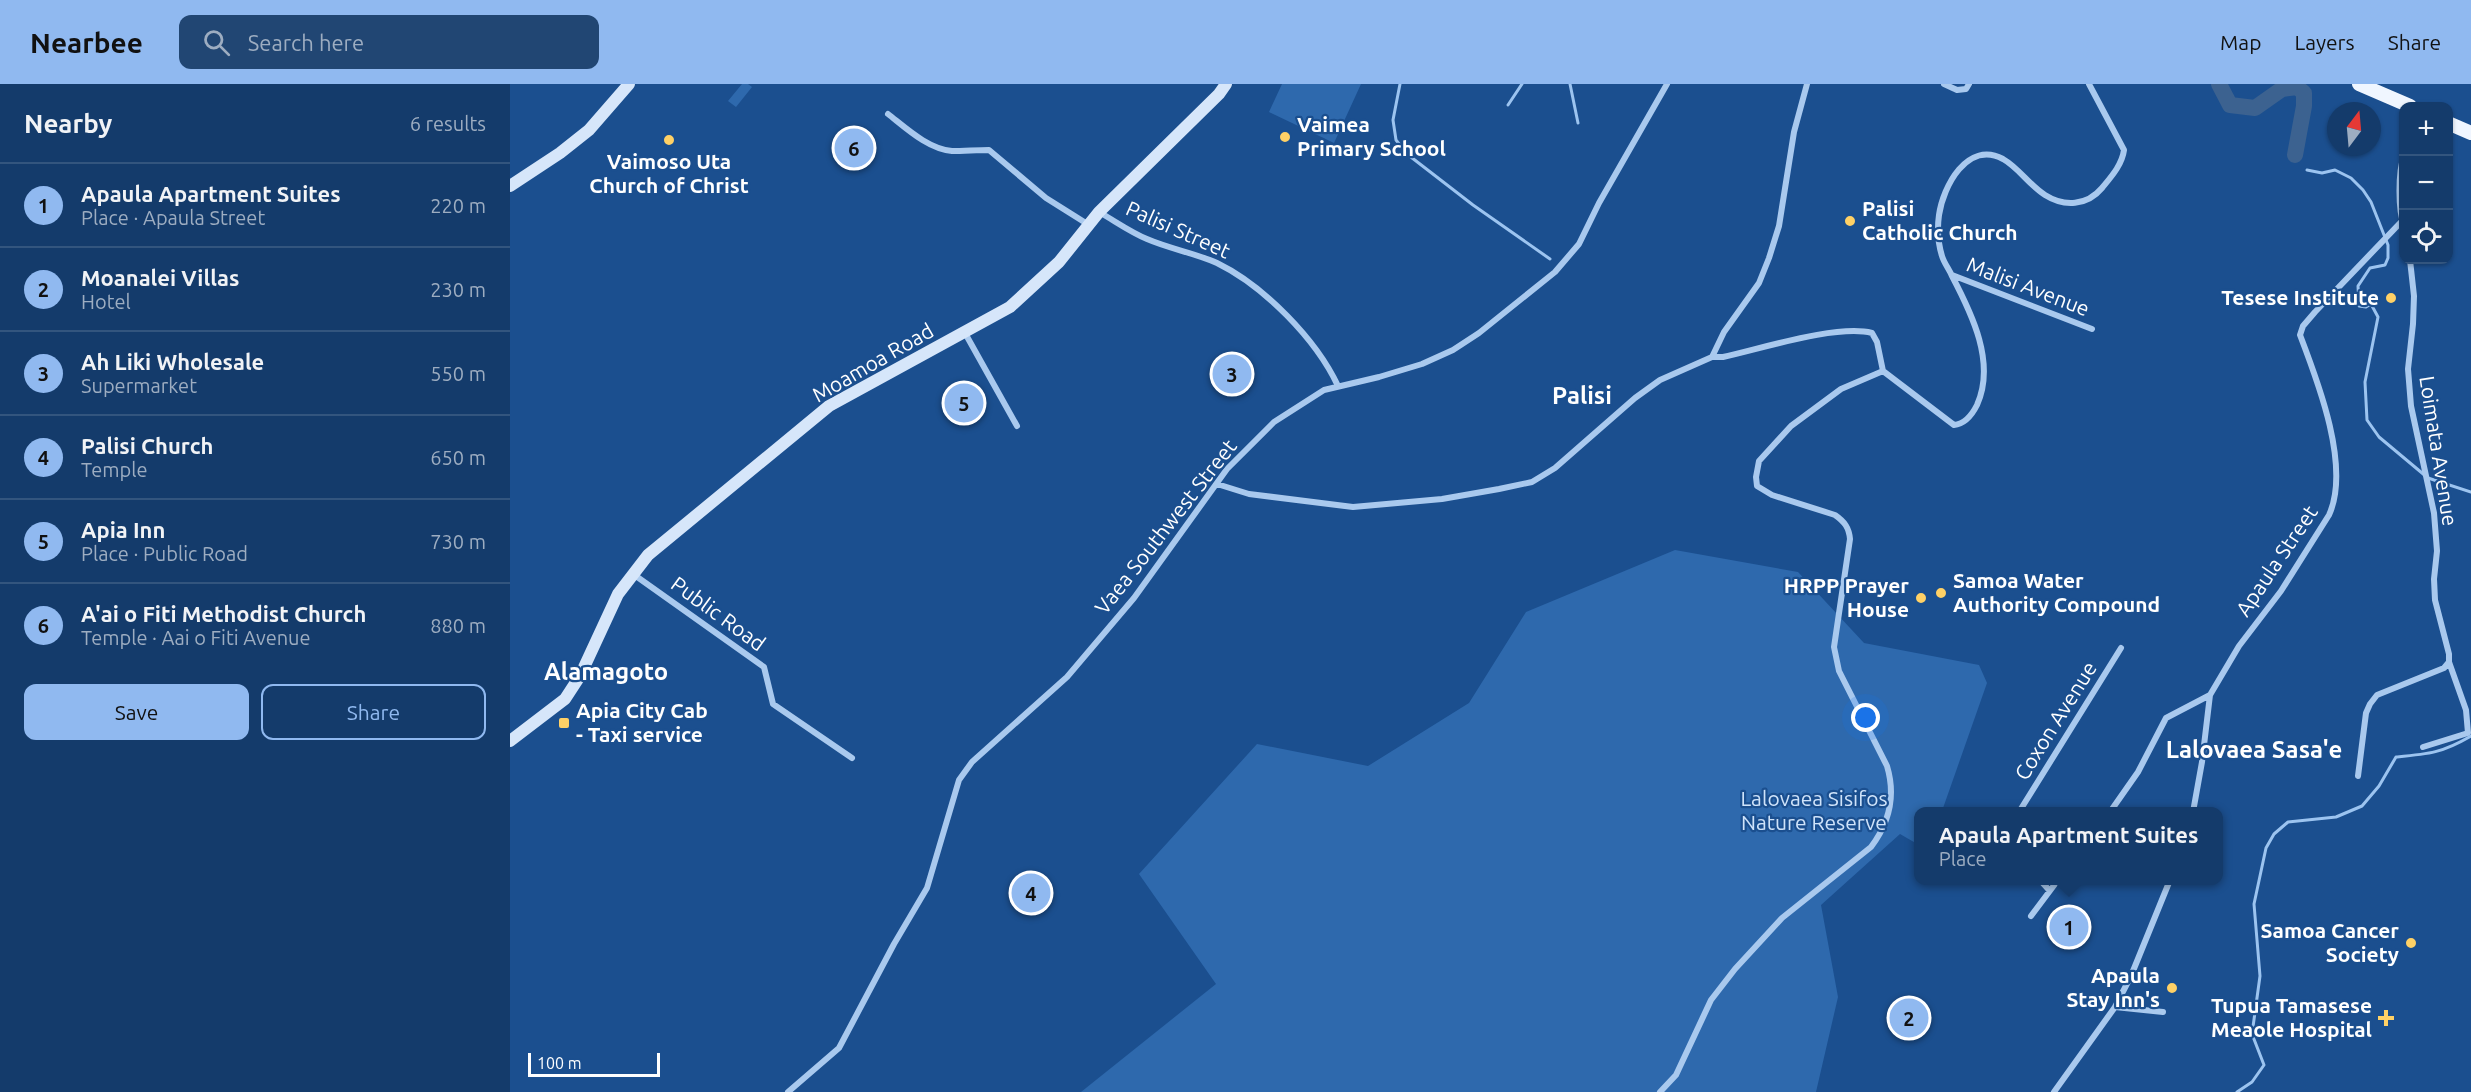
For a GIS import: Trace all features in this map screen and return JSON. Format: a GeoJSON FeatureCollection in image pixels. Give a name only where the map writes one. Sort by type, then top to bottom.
{"type":"FeatureCollection","features":[{"type":"Feature","properties":{"kind":"main road"},"geometry":{"type":"LineString","coordinates":[[2359,84],[2401,102]]}},
{"type":"Feature","properties":{"kind":"main road"},"geometry":{"type":"LineString","coordinates":[[2453,125],[2471,133]]}},
{"type":"Feature","properties":{"kind":"street"},"geometry":{"type":"LineString","coordinates":[[510,186],[560,153],[589,130],[629,84]]}},
{"type":"Feature","properties":{"kind":"street","name":"Moamoa Road"},"geometry":{"type":"LineString","coordinates":[[510,741],[565,699],[580,676],[618,594],[648,555],[829,406],[965,333],[1018,300],[1059,262],[1099,212],[1227,84]]}},
{"type":"Feature","properties":{"kind":"street","name":"Vaea Southwest Street"},"geometry":{"type":"LineString","coordinates":[[788,1092],[839,1048],[894,944],[927,888],[950,805],[959,780],[972,762],[1067,677],[1134,598],[1217,484],[1274,422],[1324,390],[1422,364],[1453,350],[1479,333],[1555,272],[1579,244],[1599,203],[1667,84]]}},
{"type":"Feature","properties":{"kind":"street"},"geometry":{"type":"LineString","coordinates":[[1712,357],[1725,332],[1759,283],[1769,258],[1779,226],[1794,132],[1807,84]]}},
{"type":"Feature","properties":{"kind":"street"},"geometry":{"type":"LineString","coordinates":[[1944,84],[1957,90],[1966,88],[1969,84]]}},
{"type":"Feature","properties":{"kind":"street"},"geometry":{"type":"LineString","coordinates":[[1217,484],[1248,494],[1353,507],[1442,499],[1532,482],[1555,468],[1635,398],[1660,380],[1712,357],[1723,357],[1823,334],[1862,330],[1872,333],[1877,342],[1882,371],[1954,425],[1960,425],[1970,416],[1982,392],[1984,378],[1982,350],[1975,324],[1942,258],[1937,237],[1939,214],[1954,175],[1963,164],[1974,157],[1988,155],[2002,159],[2045,195],[2065,202],[2085,202],[2097,194],[2116,171],[2123,158],[2124,150],[2089,84]]}},
{"type":"Feature","properties":{"kind":"street"},"geometry":{"type":"LineString","coordinates":[[888,114],[929,144],[939,148],[951,151],[989,150],[1046,198],[1089,226]]}},
{"type":"Feature","properties":{"kind":"street","name":"Palisi Street"},"geometry":{"type":"LineString","coordinates":[[1099,212],[1149,240],[1217,263],[1244,280],[1286,316],[1329,367],[1338,386]]}},
{"type":"Feature","properties":{"kind":"street","name":"Apaula Street"},"geometry":{"type":"LineString","coordinates":[[2210,694],[2239,646],[2281,591],[2334,504],[2336,471],[2327,416],[2319,380],[2300,335],[2303,326],[2391,231],[2399,226]]}},
{"type":"Feature","properties":{"kind":"street","name":"Loimata Avenue"},"geometry":{"type":"LineString","coordinates":[[2410,264],[2414,296],[2414,324],[2408,369],[2411,406],[2434,513],[2437,551],[2434,579],[2435,600],[2449,662]]}},
{"type":"Feature","properties":{"kind":"street","name":"Malisi Avenue"},"geometry":{"type":"LineString","coordinates":[[1952,275],[2092,329]]}},
{"type":"Feature","properties":{"kind":"street"},"geometry":{"type":"LineString","coordinates":[[965,333],[1017,426]]}},
{"type":"Feature","properties":{"kind":"street"},"geometry":{"type":"LineString","coordinates":[[1660,1092],[1676,1076],[1712,1000],[1735,969],[1782,918],[1871,847],[1881,833],[1889,814],[1892,782],[1887,766],[1839,671],[1835,658],[1834,647],[1850,539],[1849,530],[1844,521],[1835,515],[1772,495],[1757,486],[1756,477],[1759,460],[1791,426],[1841,389],[1882,371]]}},
{"type":"Feature","properties":{"kind":"street","name":"Public Road"},"geometry":{"type":"LineString","coordinates":[[633,573],[764,667],[774,704],[852,758]]}},
{"type":"Feature","properties":{"kind":"street","name":"Coxon Avenue"},"geometry":{"type":"LineString","coordinates":[[2022,807],[2121,648]]}},
{"type":"Feature","properties":{"kind":"street"},"geometry":{"type":"LineString","coordinates":[[2422,747],[2468,733],[2466,711],[2449,662]]}},
{"type":"Feature","properties":{"kind":"street"},"geometry":{"type":"LineString","coordinates":[[2358,776],[2366,713],[2377,695],[2444,668],[2449,662]]}},
{"type":"Feature","properties":{"kind":"street"},"geometry":{"type":"LineString","coordinates":[[2114,807],[2138,772],[2166,718],[2210,694]]}},
{"type":"Feature","properties":{"kind":"street"},"geometry":{"type":"LineString","coordinates":[[2194,807],[2210,694]]}},
{"type":"Feature","properties":{"kind":"street"},"geometry":{"type":"LineString","coordinates":[[2044,885],[2049,890]]}},
{"type":"Feature","properties":{"kind":"street"},"geometry":{"type":"LineString","coordinates":[[2031,916],[2054,885]]}},
{"type":"Feature","properties":{"kind":"street"},"geometry":{"type":"LineString","coordinates":[[2054,1092],[2115,1007],[2131,976],[2168,885]]}},
{"type":"Feature","properties":{"kind":"street"},"geometry":{"type":"LineString","coordinates":[[2115,1007],[2163,1012]]}},
{"type":"Feature","properties":{"kind":"green space"},"geometry":{"type":"Polygon","coordinates":[[[742,84],[752,87],[736,107],[728,101],[742,84]]]}},
{"type":"Feature","properties":{"kind":"green space"},"geometry":{"type":"Polygon","coordinates":[[[1282,84],[1361,84],[1334,143],[1269,112],[1282,84]]]}},
{"type":"Feature","properties":{"kind":"green space","name":"Lalovaea Sisifos Nature Reserve"},"geometry":{"type":"Polygon","coordinates":[[[1675,550],[1798,572],[1864,643],[1979,665],[1987,683],[1943,807],[1914,807],[1914,842],[1900,834],[1821,905],[1838,997],[1816,1092],[1081,1092],[1216,984],[1139,874],[1257,744],[1368,766],[1469,703],[1526,612],[1675,550]]]}},
{"type":"Feature","properties":{"kind":"waterway"},"geometry":{"type":"LineString","coordinates":[[1400,84],[1393,120],[1396,140],[1407,154],[1473,205],[1550,259]]}},
{"type":"Feature","properties":{"kind":"waterway"},"geometry":{"type":"LineString","coordinates":[[1508,105],[1522,84]]}},
{"type":"Feature","properties":{"kind":"waterway"},"geometry":{"type":"LineString","coordinates":[[1570,84],[1578,123]]}},
{"type":"Feature","properties":{"kind":"waterway"},"geometry":{"type":"LineString","coordinates":[[2219,84],[2230,105],[2255,108],[2282,89],[2297,87],[2304,93],[2304,106],[2295,155]]}},
{"type":"Feature","properties":{"kind":"waterway"},"geometry":{"type":"LineString","coordinates":[[2307,170],[2322,173],[2335,170],[2351,178],[2371,202],[2388,245],[2388,258],[2385,265],[2370,268],[2358,286],[2359,306],[2366,307],[2371,304],[2378,317],[2365,382],[2367,420],[2379,437],[2428,478],[2471,492]]}},
{"type":"Feature","properties":{"kind":"waterway"},"geometry":{"type":"LineString","coordinates":[[2237,1092],[2252,1082],[2264,1065],[2252,1034],[2260,976],[2254,904],[2266,848],[2274,834],[2288,822],[2336,817],[2362,806],[2379,786],[2396,757],[2435,752],[2471,736]]}},
{"type":"Feature","properties":{"kind":"place","name":"Vaimea Primary School"},"geometry":{"type":"Point","coordinates":[1285,137]}},
{"type":"Feature","properties":{"kind":"place","name":"Vaimoso Uta Church of Christ"},"geometry":{"type":"Point","coordinates":[669,140]}},
{"type":"Feature","properties":{"kind":"place","name":"A'ai o Fiti Methodist Church"},"geometry":{"type":"Point","coordinates":[854,148]}},
{"type":"Feature","properties":{"kind":"place","name":"Palisi Catholic Church"},"geometry":{"type":"Point","coordinates":[1850,221]}},
{"type":"Feature","properties":{"kind":"place","name":"Tesese Institute"},"geometry":{"type":"Point","coordinates":[2391,298]}},
{"type":"Feature","properties":{"kind":"place","name":"Ah Liki Wholesale"},"geometry":{"type":"Point","coordinates":[1232,374]}},
{"type":"Feature","properties":{"kind":"place","name":"Apia Inn"},"geometry":{"type":"Point","coordinates":[964,403]}},
{"type":"Feature","properties":{"kind":"place","name":"Samoa Water Authority Compound"},"geometry":{"type":"Point","coordinates":[1941,593]}},
{"type":"Feature","properties":{"kind":"place","name":"HRPP Prayer House"},"geometry":{"type":"Point","coordinates":[1921,598]}},
{"type":"Feature","properties":{"kind":"place","name":"Apia City Cab - Taxi service"},"geometry":{"type":"Point","coordinates":[564,723]}},
{"type":"Feature","properties":{"kind":"place","name":"Palisi Church"},"geometry":{"type":"Point","coordinates":[1031,893]}},
{"type":"Feature","properties":{"kind":"place","name":"Apaula Apartment Suites"},"geometry":{"type":"Point","coordinates":[2069,927]}},
{"type":"Feature","properties":{"kind":"place","name":"Samoa Cancer Society"},"geometry":{"type":"Point","coordinates":[2411,943]}},
{"type":"Feature","properties":{"kind":"place","name":"Apaula Stay Inn's"},"geometry":{"type":"Point","coordinates":[2172,988]}},
{"type":"Feature","properties":{"kind":"place","name":"Moanalei Villas"},"geometry":{"type":"Point","coordinates":[1909,1018]}},
{"type":"Feature","properties":{"kind":"place","name":"Tupua Tamasese Meaole Hospital"},"geometry":{"type":"Point","coordinates":[2386,1018]}},
{"type":"Feature","properties":{"kind":"district","name":"Palisi"},"geometry":{"type":"Point","coordinates":[1582,396]}},
{"type":"Feature","properties":{"kind":"district","name":"Alamagoto"},"geometry":{"type":"Point","coordinates":[606,672]}},
{"type":"Feature","properties":{"kind":"district","name":"Lalovaea Sasa'e"},"geometry":{"type":"Point","coordinates":[2254,750]}}]}
